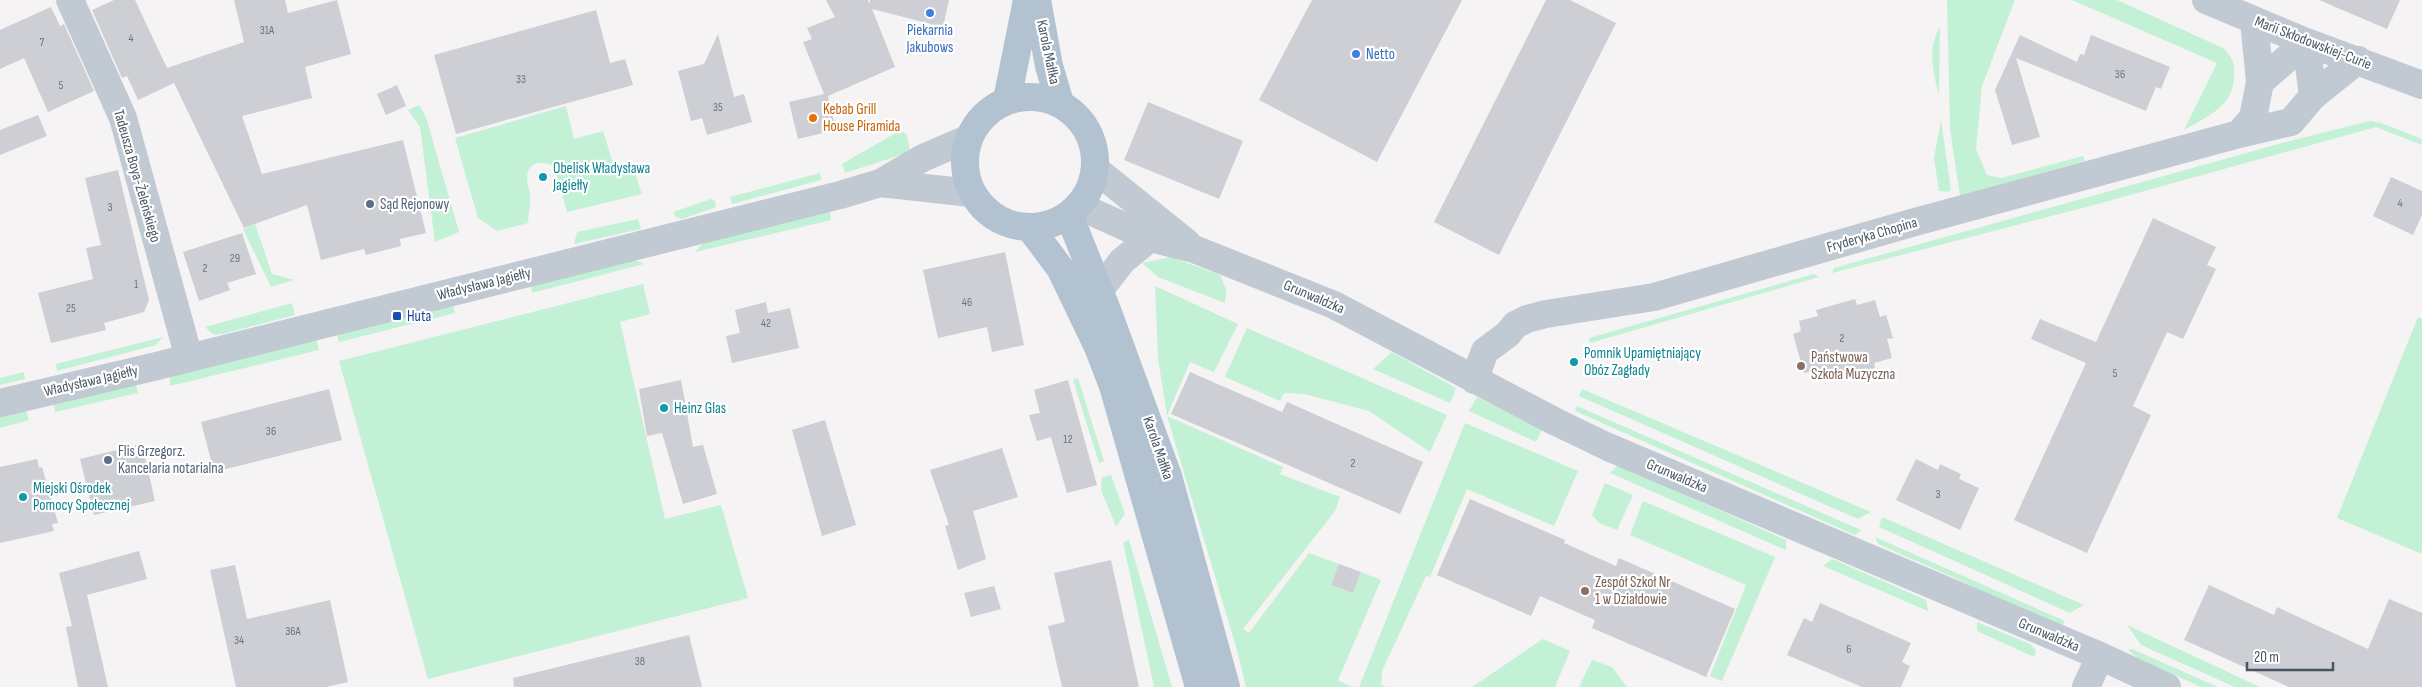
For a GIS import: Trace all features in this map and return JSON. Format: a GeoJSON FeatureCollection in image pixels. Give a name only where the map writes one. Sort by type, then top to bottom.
{"type":"FeatureCollection","features":[{"type":"Feature","properties":{"kind":"main road","name":"Karola Małłka"},"geometry":{"type":"LineString","coordinates":[[1007,100],[1027,0]]}},
{"type":"Feature","properties":{"kind":"main road","name":"Karola Małłka"},"geometry":{"type":"LineString","coordinates":[[1037,0],[1050,66],[1060,104]]}},
{"type":"Feature","properties":{"kind":"main road"},"geometry":{"type":"LineString","coordinates":[[1029,97],[1060,104],[1070,111],[1085,127],[1093,147],[1095,169],[1090,188],[1074,211],[1050,225],[1030,228],[1012,226],[996,219],[982,207],[971,193],[965,175],[964,156],[969,138],[985,115],[1007,100],[1029,97]]}},
{"type":"Feature","properties":{"kind":"main road","name":"Karola Małłka"},"geometry":{"type":"LineString","coordinates":[[1074,211],[1098,291],[1168,476],[1226,687]]}},
{"type":"Feature","properties":{"kind":"main road","name":"Karola Małłka"},"geometry":{"type":"LineString","coordinates":[[1030,228],[1060,268],[1098,347],[1112,386],[1199,687]]}},
{"type":"Feature","properties":{"kind":"street","name":"Tadeusza Boya-Żeleńskiego"},"geometry":{"type":"LineString","coordinates":[[70,0],[122,118],[189,358]]}},
{"type":"Feature","properties":{"kind":"street","name":"Marii Skłodowskiej-Curie"},"geometry":{"type":"LineString","coordinates":[[2206,0],[2306,42],[2422,85]]}},
{"type":"Feature","properties":{"kind":"street"},"geometry":{"type":"LineString","coordinates":[[2239,134],[2254,118],[2260,82],[2254,21]]}},
{"type":"Feature","properties":{"kind":"street"},"geometry":{"type":"LineString","coordinates":[[2260,82],[2306,42]]}},
{"type":"Feature","properties":{"kind":"street"},"geometry":{"type":"LineString","coordinates":[[2306,42],[2313,96]]}},
{"type":"Feature","properties":{"kind":"street","name":"Fryderyka Chopina"},"geometry":{"type":"LineString","coordinates":[[1474,380],[1500,358],[1508,334],[1515,325],[1527,319],[1546,314],[1654,297],[1916,222],[2239,134],[2291,122],[2313,96],[2358,60]]}},
{"type":"Feature","properties":{"kind":"street","name":"Władysława Jagiełły"},"geometry":{"type":"LineString","coordinates":[[0,403],[189,358],[880,183],[923,158],[969,138]]}},
{"type":"Feature","properties":{"kind":"street","name":"Grunwaldzka"},"geometry":{"type":"LineString","coordinates":[[1095,169],[1194,249]]}},
{"type":"Feature","properties":{"kind":"street","name":"Władysława Jagiełły"},"geometry":{"type":"LineString","coordinates":[[880,183],[971,193]]}},
{"type":"Feature","properties":{"kind":"street","name":"Grunwaldzka"},"geometry":{"type":"LineString","coordinates":[[1074,211],[1150,238],[1194,249],[1334,305],[1554,422],[1608,447],[2100,656],[2167,687]]}},
{"type":"Feature","properties":{"kind":"street"},"geometry":{"type":"LineString","coordinates":[[1098,291],[1122,261],[1150,238]]}},
{"type":"Feature","properties":{"kind":"street"},"geometry":{"type":"LineString","coordinates":[[2086,687],[2100,656]]}},
{"type":"Feature","properties":{"kind":"green space"},"geometry":{"type":"Polygon","coordinates":[[[1947,0],[2015,0],[1982,86],[1976,149],[1987,175],[2001,178],[2083,156],[2085,161],[1960,196],[1950,129],[1947,0]]]}},
{"type":"Feature","properties":{"kind":"green space"},"geometry":{"type":"Polygon","coordinates":[[[2072,0],[2117,0],[2223,48],[2231,57],[2234,67],[2233,86],[2225,103],[2210,115],[2184,130],[2217,63],[2072,0]]]}},
{"type":"Feature","properties":{"kind":"green space"},"geometry":{"type":"Polygon","coordinates":[[[1940,27],[1939,95],[1933,69],[1932,52],[1940,27]]]}},
{"type":"Feature","properties":{"kind":"green space"},"geometry":{"type":"Polygon","coordinates":[[[419,105],[426,117],[459,232],[435,242],[420,127],[408,110],[419,105]]]}},
{"type":"Feature","properties":{"kind":"green space"},"geometry":{"type":"Polygon","coordinates":[[[566,106],[574,139],[603,131],[616,173],[633,168],[642,194],[567,212],[554,166],[544,163],[535,164],[529,169],[527,174],[530,191],[528,223],[497,231],[478,218],[455,138],[566,106]]]}},
{"type":"Feature","properties":{"kind":"green space"},"geometry":{"type":"Polygon","coordinates":[[[1941,120],[1951,190],[1948,192],[1939,191],[1934,158],[1941,120]]]}},
{"type":"Feature","properties":{"kind":"green space"},"geometry":{"type":"Polygon","coordinates":[[[2370,121],[2381,123],[2422,139],[2422,145],[2376,127],[2094,205],[1832,273],[1834,268],[2282,143],[2370,121]]]}},
{"type":"Feature","properties":{"kind":"green space"},"geometry":{"type":"Polygon","coordinates":[[[899,131],[907,134],[910,152],[845,173],[842,164],[899,131]]]}},
{"type":"Feature","properties":{"kind":"green space"},"geometry":{"type":"Polygon","coordinates":[[[820,173],[821,180],[732,204],[730,197],[820,173]]]}},
{"type":"Feature","properties":{"kind":"green space"},"geometry":{"type":"Polygon","coordinates":[[[711,199],[715,201],[716,207],[682,219],[676,217],[673,212],[711,199]]]}},
{"type":"Feature","properties":{"kind":"green space"},"geometry":{"type":"Polygon","coordinates":[[[830,211],[831,220],[695,252],[703,243],[830,211]]]}},
{"type":"Feature","properties":{"kind":"green space"},"geometry":{"type":"Polygon","coordinates":[[[638,219],[641,229],[574,244],[577,232],[638,219]]]}},
{"type":"Feature","properties":{"kind":"green space"},"geometry":{"type":"Polygon","coordinates":[[[255,224],[272,274],[294,280],[271,287],[243,229],[255,224]]]}},
{"type":"Feature","properties":{"kind":"green space"},"geometry":{"type":"Polygon","coordinates":[[[1171,257],[1220,275],[1226,289],[1225,303],[1158,277],[1142,263],[1171,257]]]}},
{"type":"Feature","properties":{"kind":"green space"},"geometry":{"type":"Polygon","coordinates":[[[635,260],[644,264],[532,293],[531,286],[635,260]]]}},
{"type":"Feature","properties":{"kind":"green space"},"geometry":{"type":"Polygon","coordinates":[[[1814,274],[1819,277],[1590,343],[1589,338],[1814,274]]]}},
{"type":"Feature","properties":{"kind":"green space"},"geometry":{"type":"Polygon","coordinates":[[[643,284],[650,314],[620,322],[665,519],[721,505],[748,598],[428,679],[339,361],[643,284]]]}},
{"type":"Feature","properties":{"kind":"green space"},"geometry":{"type":"Polygon","coordinates":[[[1155,286],[1238,324],[1214,372],[1190,362],[1167,416],[1158,358],[1155,286]]]}},
{"type":"Feature","properties":{"kind":"green space"},"geometry":{"type":"Polygon","coordinates":[[[292,303],[295,315],[222,334],[214,335],[205,327],[292,303]]]}},
{"type":"Feature","properties":{"kind":"green space"},"geometry":{"type":"Polygon","coordinates":[[[453,306],[455,313],[339,342],[337,335],[453,306]]]}},
{"type":"Feature","properties":{"kind":"green space"},"geometry":{"type":"Polygon","coordinates":[[[2418,317],[2422,319],[2422,554],[2337,518],[2418,317]]]}},
{"type":"Feature","properties":{"kind":"green space"},"geometry":{"type":"Polygon","coordinates":[[[1247,328],[1447,415],[1430,452],[1369,411],[1304,394],[1284,393],[1280,401],[1225,377],[1247,328]]]}},
{"type":"Feature","properties":{"kind":"green space"},"geometry":{"type":"Polygon","coordinates":[[[163,337],[156,345],[57,371],[56,364],[163,337]]]}},
{"type":"Feature","properties":{"kind":"green space"},"geometry":{"type":"Polygon","coordinates":[[[316,338],[319,350],[170,386],[170,375],[316,338]]]}},
{"type":"Feature","properties":{"kind":"green space"},"geometry":{"type":"Polygon","coordinates":[[[1392,352],[1456,388],[1450,403],[1373,369],[1392,352]]]}},
{"type":"Feature","properties":{"kind":"green space"},"geometry":{"type":"Polygon","coordinates":[[[24,372],[25,379],[0,385],[0,378],[24,372]]]}},
{"type":"Feature","properties":{"kind":"green space"},"geometry":{"type":"Polygon","coordinates":[[[1078,378],[1104,461],[1099,463],[1073,380],[1078,378]]]}},
{"type":"Feature","properties":{"kind":"green space"},"geometry":{"type":"Polygon","coordinates":[[[136,384],[138,393],[55,412],[54,403],[136,384]]]}},
{"type":"Feature","properties":{"kind":"green space"},"geometry":{"type":"Polygon","coordinates":[[[1582,389],[1871,512],[1858,519],[1579,396],[1582,389]]]}},
{"type":"Feature","properties":{"kind":"green space"},"geometry":{"type":"Polygon","coordinates":[[[1477,397],[1543,428],[1536,442],[1469,411],[1477,397]]]}},
{"type":"Feature","properties":{"kind":"green space"},"geometry":{"type":"Polygon","coordinates":[[[1577,406],[1861,530],[1855,535],[1575,411],[1577,406]]]}},
{"type":"Feature","properties":{"kind":"green space"},"geometry":{"type":"Polygon","coordinates":[[[26,410],[29,420],[0,428],[0,417],[26,410]]]}},
{"type":"Feature","properties":{"kind":"green space"},"geometry":{"type":"Polygon","coordinates":[[[1167,416],[1283,467],[1280,474],[1340,497],[1335,511],[1243,629],[1249,633],[1309,553],[1339,564],[1331,585],[1353,593],[1361,572],[1381,580],[1338,680],[1352,687],[1246,687],[1237,650],[1167,416]]]}},
{"type":"Feature","properties":{"kind":"green space"},"geometry":{"type":"Polygon","coordinates":[[[1465,423],[1578,471],[1554,526],[1467,489],[1430,577],[1426,576],[1382,671],[1381,684],[1386,687],[1359,687],[1465,423]]]}},
{"type":"Feature","properties":{"kind":"green space"},"geometry":{"type":"Polygon","coordinates":[[[1618,465],[1786,540],[1786,550],[1610,473],[1618,465]]]}},
{"type":"Feature","properties":{"kind":"green space"},"geometry":{"type":"Polygon","coordinates":[[[1111,475],[1125,514],[1116,526],[1101,490],[1102,477],[1111,475]]]}},
{"type":"Feature","properties":{"kind":"green space"},"geometry":{"type":"Polygon","coordinates":[[[1605,483],[1633,495],[1617,530],[1599,523],[1592,515],[1605,483]]]}},
{"type":"Feature","properties":{"kind":"green space"},"geometry":{"type":"Polygon","coordinates":[[[1643,501],[1775,557],[1722,681],[1710,676],[1746,585],[1630,535],[1643,501]]]}},
{"type":"Feature","properties":{"kind":"green space"},"geometry":{"type":"Polygon","coordinates":[[[1882,517],[2084,605],[2070,613],[1879,527],[1882,517]]]}},
{"type":"Feature","properties":{"kind":"green space"},"geometry":{"type":"Polygon","coordinates":[[[1875,537],[2065,621],[2060,629],[1957,579],[1878,544],[1875,537]]]}},
{"type":"Feature","properties":{"kind":"green space"},"geometry":{"type":"Polygon","coordinates":[[[1129,540],[1172,687],[1154,687],[1123,542],[1129,540]]]}},
{"type":"Feature","properties":{"kind":"green space"},"geometry":{"type":"Polygon","coordinates":[[[1832,559],[1926,600],[1928,611],[1823,566],[1832,559]]]}},
{"type":"Feature","properties":{"kind":"green space"},"geometry":{"type":"Polygon","coordinates":[[[1977,622],[2030,644],[2036,650],[2034,657],[1977,631],[1977,622]]]}},
{"type":"Feature","properties":{"kind":"green space"},"geometry":{"type":"Polygon","coordinates":[[[2127,625],[2260,687],[2235,687],[2141,645],[2127,625]]]}},
{"type":"Feature","properties":{"kind":"green space"},"geometry":{"type":"Polygon","coordinates":[[[1543,639],[1570,651],[1555,687],[1472,687],[1543,639]]]}},
{"type":"Feature","properties":{"kind":"green space"},"geometry":{"type":"Polygon","coordinates":[[[2132,649],[2218,687],[2201,687],[2137,658],[2128,650],[2132,649]]]}},
{"type":"Feature","properties":{"kind":"green space"},"geometry":{"type":"Polygon","coordinates":[[[1592,660],[1612,667],[1627,687],[1579,687],[1592,660]]]}},
{"type":"Feature","properties":{"kind":"building"},"geometry":{"type":"Polygon","coordinates":[[[114,0],[135,0],[167,68],[244,42],[234,0],[285,0],[288,13],[337,0],[351,54],[305,67],[312,98],[242,116],[262,174],[403,140],[426,233],[400,239],[401,246],[366,255],[364,249],[321,260],[307,205],[244,228],[174,83],[138,100],[127,76],[122,78],[92,10],[114,0]]]}},
{"type":"Feature","properties":{"kind":"building"},"geometry":{"type":"Polygon","coordinates":[[[826,0],[868,0],[870,4],[870,0],[949,0],[943,27],[872,9],[895,67],[828,96],[836,130],[798,139],[789,102],[824,94],[803,42],[812,39],[807,28],[835,17],[826,0]]]}},
{"type":"Feature","properties":{"kind":"building"},"geometry":{"type":"Polygon","coordinates":[[[1312,0],[1462,0],[1377,162],[1259,100],[1312,0]]]}},
{"type":"Feature","properties":{"kind":"building"},"geometry":{"type":"Polygon","coordinates":[[[1546,0],[1570,0],[1616,23],[1499,255],[1434,222],[1546,0]]]}},
{"type":"Feature","properties":{"kind":"building"},"geometry":{"type":"Polygon","coordinates":[[[2319,0],[2400,0],[2387,29],[2319,0]]]}},
{"type":"Feature","properties":{"kind":"building"},"geometry":{"type":"Polygon","coordinates":[[[51,7],[60,26],[64,24],[94,91],[48,112],[24,58],[0,69],[0,30],[51,7]]]}},
{"type":"Feature","properties":{"kind":"building"},"geometry":{"type":"Polygon","coordinates":[[[596,10],[610,63],[625,59],[633,85],[456,134],[434,55],[596,10]]]}},
{"type":"Feature","properties":{"kind":"building"},"geometry":{"type":"Polygon","coordinates":[[[718,34],[734,97],[744,94],[752,122],[707,135],[702,118],[691,121],[678,71],[704,64],[718,34]]]}},
{"type":"Feature","properties":{"kind":"building"},"geometry":{"type":"Polygon","coordinates":[[[2020,35],[2077,62],[2080,54],[2084,55],[2091,35],[2170,67],[2161,89],[2156,87],[2146,111],[2016,58],[2040,137],[2012,145],[1995,90],[2020,35]]]}},
{"type":"Feature","properties":{"kind":"building"},"geometry":{"type":"Polygon","coordinates":[[[397,85],[406,106],[386,115],[377,94],[397,85]]]}},
{"type":"Feature","properties":{"kind":"building"},"geometry":{"type":"Polygon","coordinates":[[[1148,102],[1243,141],[1219,199],[1124,160],[1148,102]]]}},
{"type":"Feature","properties":{"kind":"building"},"geometry":{"type":"Polygon","coordinates":[[[38,115],[47,136],[0,155],[0,130],[38,115]]]}},
{"type":"Feature","properties":{"kind":"building"},"geometry":{"type":"Polygon","coordinates":[[[118,170],[149,300],[144,312],[104,323],[106,330],[51,343],[38,293],[93,279],[86,248],[101,245],[85,178],[118,170]]]}},
{"type":"Feature","properties":{"kind":"building"},"geometry":{"type":"Polygon","coordinates":[[[2391,177],[2422,191],[2422,215],[2413,235],[2373,216],[2391,177]]]}},
{"type":"Feature","properties":{"kind":"building"},"geometry":{"type":"Polygon","coordinates":[[[2153,218],[2216,247],[2207,265],[2216,269],[2183,339],[2167,332],[2133,406],[2151,415],[2087,553],[2014,520],[2086,363],[2031,339],[2040,319],[2096,342],[2153,218]]]}},
{"type":"Feature","properties":{"kind":"building"},"geometry":{"type":"Polygon","coordinates":[[[242,233],[256,274],[227,283],[230,290],[199,301],[183,252],[242,233]]]}},
{"type":"Feature","properties":{"kind":"building"},"geometry":{"type":"Polygon","coordinates":[[[1005,252],[1024,345],[992,352],[987,327],[938,338],[923,270],[1005,252]]]}},
{"type":"Feature","properties":{"kind":"building"},"geometry":{"type":"Polygon","coordinates":[[[1855,299],[1857,305],[1875,300],[1880,317],[1886,315],[1893,338],[1887,339],[1892,358],[1874,363],[1875,368],[1837,379],[1836,373],[1816,379],[1814,371],[1804,373],[1793,334],[1801,331],[1799,321],[1818,316],[1816,310],[1855,299]]]}},
{"type":"Feature","properties":{"kind":"building"},"geometry":{"type":"Polygon","coordinates":[[[766,302],[768,313],[790,308],[799,348],[732,363],[726,336],[740,333],[735,310],[766,302]]]}},
{"type":"Feature","properties":{"kind":"building"},"geometry":{"type":"Polygon","coordinates":[[[1190,372],[1282,412],[1287,402],[1423,462],[1400,514],[1171,414],[1190,372]]]}},
{"type":"Feature","properties":{"kind":"building"},"geometry":{"type":"Polygon","coordinates":[[[681,380],[693,447],[703,445],[717,494],[683,504],[662,433],[647,436],[639,389],[681,380]]]}},
{"type":"Feature","properties":{"kind":"building"},"geometry":{"type":"Polygon","coordinates":[[[1068,380],[1097,485],[1067,493],[1051,437],[1037,441],[1029,415],[1040,413],[1034,390],[1068,380]]]}},
{"type":"Feature","properties":{"kind":"building"},"geometry":{"type":"Polygon","coordinates":[[[329,389],[342,440],[214,472],[201,422],[329,389]]]}},
{"type":"Feature","properties":{"kind":"building"},"geometry":{"type":"Polygon","coordinates":[[[825,420],[856,525],[822,536],[792,430],[825,420]]]}},
{"type":"Feature","properties":{"kind":"building"},"geometry":{"type":"Polygon","coordinates":[[[142,444],[155,501],[94,515],[80,459],[142,444]]]}},
{"type":"Feature","properties":{"kind":"building"},"geometry":{"type":"Polygon","coordinates":[[[1002,448],[1018,497],[973,511],[986,559],[958,570],[945,526],[949,525],[930,470],[1002,448]]]}},
{"type":"Feature","properties":{"kind":"building","name":"Miejski Ośrodek Pomocy Społecznej"},"geometry":{"type":"Polygon","coordinates":[[[37,459],[39,468],[42,467],[58,523],[52,524],[54,531],[0,543],[0,467],[37,459]]]}},
{"type":"Feature","properties":{"kind":"building"},"geometry":{"type":"Polygon","coordinates":[[[1916,459],[1938,470],[1940,464],[1961,474],[1959,479],[1979,488],[1960,530],[1896,500],[1916,459]]]}},
{"type":"Feature","properties":{"kind":"building","name":"Zespół Szkoł Nr 1 w Działdowie"},"geometry":{"type":"Polygon","coordinates":[[[1470,499],[1565,540],[1564,543],[1616,566],[1619,558],[1735,609],[1706,677],[1592,628],[1595,620],[1540,596],[1531,616],[1437,575],[1470,499]]]}},
{"type":"Feature","properties":{"kind":"building"},"geometry":{"type":"Polygon","coordinates":[[[139,551],[147,579],[87,595],[108,687],[78,687],[66,627],[72,626],[59,573],[139,551]]]}},
{"type":"Feature","properties":{"kind":"building"},"geometry":{"type":"Polygon","coordinates":[[[1111,560],[1139,687],[1062,687],[1048,626],[1065,622],[1054,573],[1111,560]]]}},
{"type":"Feature","properties":{"kind":"building"},"geometry":{"type":"Polygon","coordinates":[[[1339,564],[1361,572],[1353,593],[1331,585],[1339,564]]]}},
{"type":"Feature","properties":{"kind":"building"},"geometry":{"type":"Polygon","coordinates":[[[235,565],[247,619],[330,600],[348,682],[326,687],[236,687],[210,570],[235,565]]]}},
{"type":"Feature","properties":{"kind":"building"},"geometry":{"type":"Polygon","coordinates":[[[2209,585],[2274,615],[2277,607],[2368,649],[2389,599],[2422,613],[2422,687],[2289,687],[2184,640],[2209,585]]]}},
{"type":"Feature","properties":{"kind":"building"},"geometry":{"type":"Polygon","coordinates":[[[994,586],[1001,609],[971,617],[964,593],[994,586]]]}},
{"type":"Feature","properties":{"kind":"building"},"geometry":{"type":"Polygon","coordinates":[[[1820,603],[1911,643],[1902,662],[1910,666],[1901,687],[1862,687],[1787,655],[1804,618],[1812,622],[1820,603]]]}},
{"type":"Feature","properties":{"kind":"building"},"geometry":{"type":"Polygon","coordinates":[[[689,635],[702,687],[514,687],[513,678],[689,635]]]}},
{"type":"Feature","properties":{"kind":"place","name":"Piekarnia Jakubows"},"geometry":{"type":"Point","coordinates":[930,13]}},
{"type":"Feature","properties":{"kind":"place","name":"Netto"},"geometry":{"type":"Point","coordinates":[1356,54]}},
{"type":"Feature","properties":{"kind":"place","name":"Kebab Grill House Piramida"},"geometry":{"type":"Point","coordinates":[813,118]}},
{"type":"Feature","properties":{"kind":"place","name":"Obelisk Władysława Jagiełły"},"geometry":{"type":"Point","coordinates":[543,177]}},
{"type":"Feature","properties":{"kind":"place","name":"Sąd Rejonowy"},"geometry":{"type":"Point","coordinates":[370,204]}},
{"type":"Feature","properties":{"kind":"place","name":"Huta"},"geometry":{"type":"Point","coordinates":[397,316]}},
{"type":"Feature","properties":{"kind":"place","name":"Pomnik Upamiętniający Obóz Zagłady"},"geometry":{"type":"Point","coordinates":[1574,362]}},
{"type":"Feature","properties":{"kind":"place","name":"Państwowa Szkoła Muzyczna"},"geometry":{"type":"Point","coordinates":[1801,366]}},
{"type":"Feature","properties":{"kind":"place","name":"Heinz Glas"},"geometry":{"type":"Point","coordinates":[664,408]}},
{"type":"Feature","properties":{"kind":"place","name":"Flis Grzegorz. Kancelaria notarialna"},"geometry":{"type":"Point","coordinates":[108,460]}},
{"type":"Feature","properties":{"kind":"place","name":"Miejski Ośrodek Pomocy Społecznej"},"geometry":{"type":"Point","coordinates":[23,497]}},
{"type":"Feature","properties":{"kind":"place","name":"Zespół Szkoł Nr 1 w Działdowie"},"geometry":{"type":"Point","coordinates":[1585,591]}}]}
